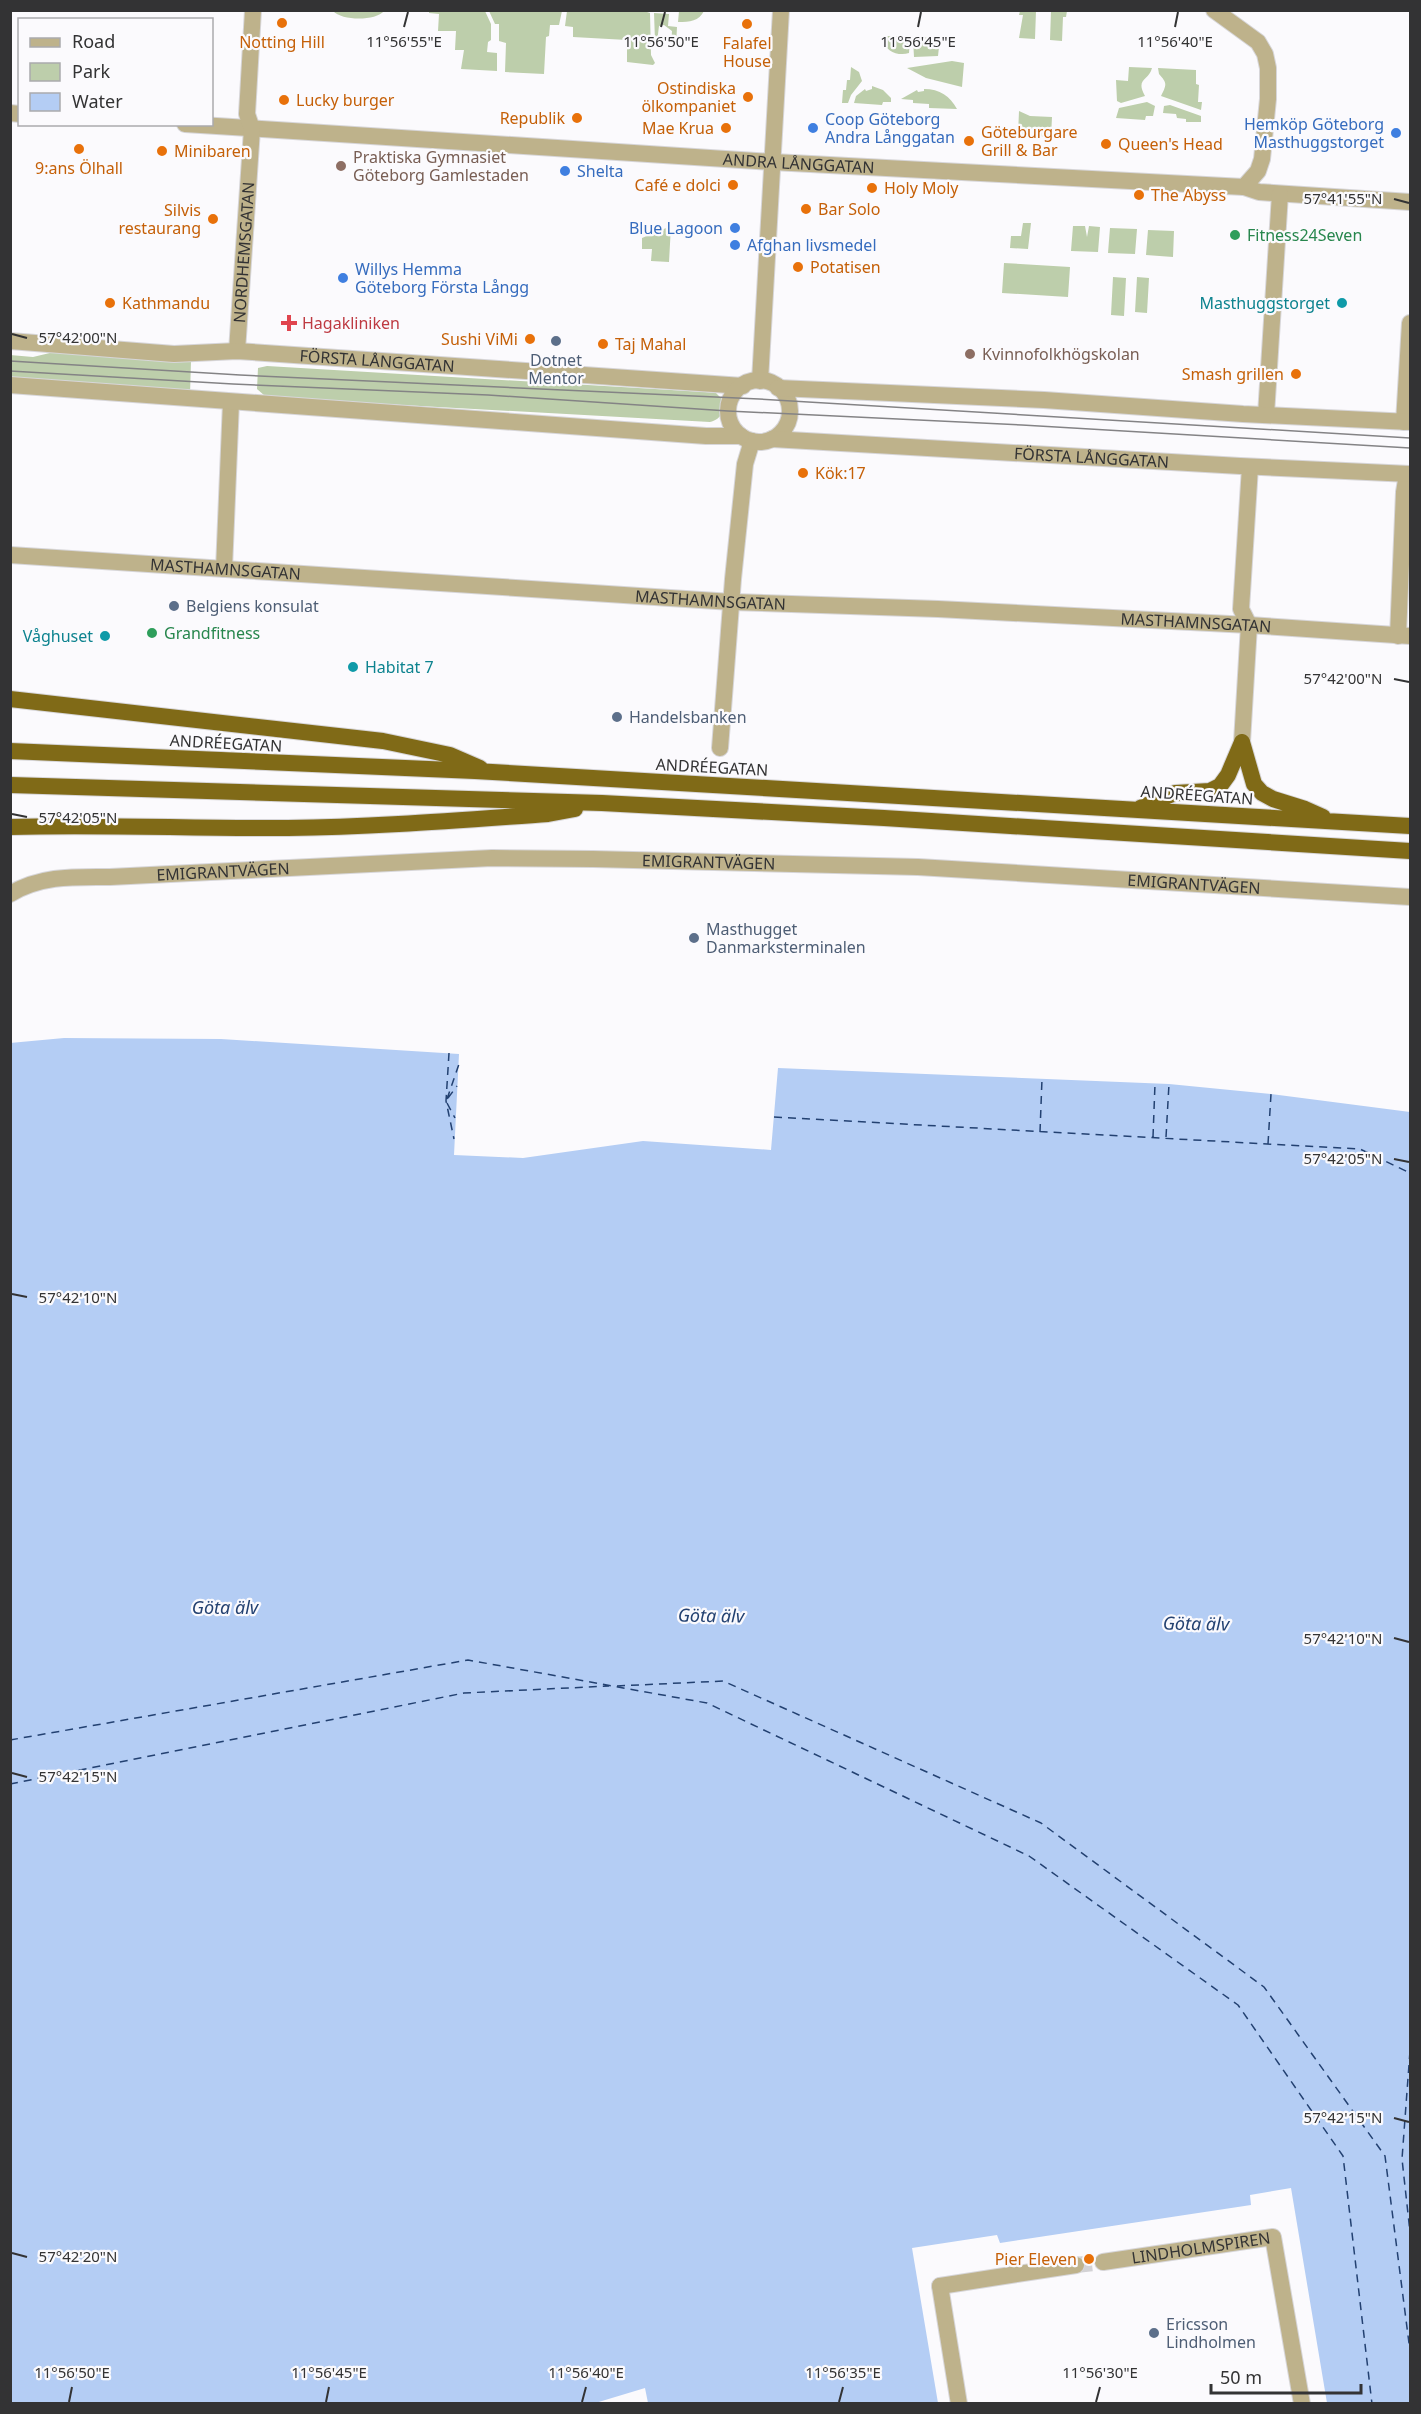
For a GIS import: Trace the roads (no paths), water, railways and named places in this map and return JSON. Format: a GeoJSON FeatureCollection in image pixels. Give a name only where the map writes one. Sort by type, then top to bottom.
{"type":"FeatureCollection","features":[{"type":"Feature","properties":{"kind":"highway"},"geometry":{"type":"LineString","coordinates":[[10,699],[383,741],[450,755],[490,772]]}},
{"type":"Feature","properties":{"kind":"highway"},"geometry":{"type":"LineString","coordinates":[[1138,809],[1175,793],[1210,791],[1220,786],[1228,776],[1242,742]]}},
{"type":"Feature","properties":{"kind":"highway"},"geometry":{"type":"LineString","coordinates":[[1242,742],[1254,784],[1262,793],[1273,800],[1305,808],[1331,822]]}},
{"type":"Feature","properties":{"kind":"highway","name":"ANDRÉEGATAN"},"geometry":{"type":"LineString","coordinates":[[10,751],[490,772],[1410,826]]}},
{"type":"Feature","properties":{"kind":"highway"},"geometry":{"type":"LineString","coordinates":[[10,785],[278,795],[602,803],[1410,851]]}},
{"type":"Feature","properties":{"kind":"highway"},"geometry":{"type":"LineString","coordinates":[[10,827],[84,824],[289,828],[378,825],[548,814],[602,803]]}},
{"type":"Feature","properties":{"kind":"street","name":"NORDHEMSGATAN"},"geometry":{"type":"LineString","coordinates":[[237,351],[252,129],[248,114],[253,10]]}},
{"type":"Feature","properties":{"kind":"street"},"geometry":{"type":"LineString","coordinates":[[781,10],[760,381],[778,388],[1044,400],[1407,422],[1410,323]]}},
{"type":"Feature","properties":{"kind":"street"},"geometry":{"type":"LineString","coordinates":[[1214,10],[1258,42],[1265,54],[1268,68],[1268,99],[1262,159],[1258,171],[1244,187]]}},
{"type":"Feature","properties":{"kind":"street","name":"ANDRA LÅNGGATAN"},"geometry":{"type":"LineString","coordinates":[[212,126],[773,162],[1244,187],[1259,192],[1280,194],[1410,202]]}},
{"type":"Feature","properties":{"kind":"street"},"geometry":{"type":"LineString","coordinates":[[1266,415],[1280,194]]}},
{"type":"Feature","properties":{"kind":"street","name":"FÖRSTA LÅNGGATAN"},"geometry":{"type":"LineString","coordinates":[[10,341],[174,354],[237,351],[743,386],[760,381]]}},
{"type":"Feature","properties":{"kind":"street","name":"FÖRSTA LÅNGGATAN"},"geometry":{"type":"LineString","coordinates":[[10,385],[746,439],[1409,474]]}},
{"type":"Feature","properties":{"kind":"street"},"geometry":{"type":"LineString","coordinates":[[720,748],[746,439],[732,425],[729,407],[734,394],[743,386]]}},
{"type":"Feature","properties":{"kind":"street"},"geometry":{"type":"LineString","coordinates":[[772,439],[784,429],[789,415],[788,400],[778,388]]}},
{"type":"Feature","properties":{"kind":"street"},"geometry":{"type":"LineString","coordinates":[[224,569],[231,402]]}},
{"type":"Feature","properties":{"kind":"street"},"geometry":{"type":"LineString","coordinates":[[1242,742],[1249,625],[1241,609],[1250,467]]}},
{"type":"Feature","properties":{"kind":"street"},"geometry":{"type":"LineString","coordinates":[[1404,636],[1404,492],[1409,474]]}},
{"type":"Feature","properties":{"kind":"street","name":"MASTHAMNSGATAN"},"geometry":{"type":"LineString","coordinates":[[10,555],[732,602],[938,609],[1249,625],[1404,636]]}},
{"type":"Feature","properties":{"kind":"street","name":"EMIGRANTVÄGEN"},"geometry":{"type":"LineString","coordinates":[[10,894],[27,884],[69,877],[492,858],[918,867],[1410,897]]}},
{"type":"Feature","properties":{"kind":"street","name":"LINDHOLMSPIREN"},"geometry":{"type":"LineString","coordinates":[[1103,2262],[1273,2237],[1302,2403]]}},
{"type":"Feature","properties":{"kind":"street"},"geometry":{"type":"LineString","coordinates":[[959,2403],[940,2286],[1076,2265]]}},
{"type":"Feature","properties":{"kind":"water","name":"Göta älv"},"geometry":{"type":"Polygon","coordinates":[[[64,1038],[221,1039],[459,1054],[454,1155],[523,1158],[643,1141],[771,1150],[778,1068],[1169,1084],[1271,1094],[1410,1112],[1410,2403],[1327,2403],[1291,2188],[1250,2195],[1251,2205],[1000,2243],[997,2235],[912,2248],[938,2403],[648,2403],[645,2388],[592,2404],[11,2403],[10,1043],[64,1038]]]}},
{"type":"Feature","properties":{"kind":"tunnel"},"geometry":{"type":"LineString","coordinates":[[1076,2265],[1103,2262]]}},
{"type":"Feature","properties":{"kind":"tram line"},"geometry":{"type":"LineString","coordinates":[[10,361],[240,375],[759,399],[1410,438]]}},
{"type":"Feature","properties":{"kind":"tram line"},"geometry":{"type":"LineString","coordinates":[[10,371],[233,384],[488,395],[728,411],[1022,425],[1410,448]]}},
{"type":"Feature","properties":{"kind":"place","name":"Notting Hill"},"geometry":{"type":"Point","coordinates":[282,23]}},
{"type":"Feature","properties":{"kind":"place","name":"Falafel House"},"geometry":{"type":"Point","coordinates":[747,24]}},
{"type":"Feature","properties":{"kind":"place","name":"Ostindiska ölkompaniet"},"geometry":{"type":"Point","coordinates":[748,97]}},
{"type":"Feature","properties":{"kind":"place","name":"Lucky burger"},"geometry":{"type":"Point","coordinates":[284,100]}},
{"type":"Feature","properties":{"kind":"place","name":"Republik"},"geometry":{"type":"Point","coordinates":[577,118]}},
{"type":"Feature","properties":{"kind":"place","name":"Mae Krua"},"geometry":{"type":"Point","coordinates":[726,128]}},
{"type":"Feature","properties":{"kind":"place","name":"Coop Göteborg Andra Långgatan"},"geometry":{"type":"Point","coordinates":[813,128]}},
{"type":"Feature","properties":{"kind":"place","name":"Hemköp Göteborg Masthuggstorget"},"geometry":{"type":"Point","coordinates":[1396,133]}},
{"type":"Feature","properties":{"kind":"place","name":"Göteburgare Grill & Bar"},"geometry":{"type":"Point","coordinates":[969,141]}},
{"type":"Feature","properties":{"kind":"place","name":"Queen's Head"},"geometry":{"type":"Point","coordinates":[1106,144]}},
{"type":"Feature","properties":{"kind":"place","name":"9:ans Ölhall"},"geometry":{"type":"Point","coordinates":[79,149]}},
{"type":"Feature","properties":{"kind":"place","name":"Minibaren"},"geometry":{"type":"Point","coordinates":[162,151]}},
{"type":"Feature","properties":{"kind":"place","name":"Praktiska Gymnasiet Göteborg Gamlestaden"},"geometry":{"type":"Point","coordinates":[341,166]}},
{"type":"Feature","properties":{"kind":"place","name":"Shelta"},"geometry":{"type":"Point","coordinates":[565,171]}},
{"type":"Feature","properties":{"kind":"place","name":"Café e dolci"},"geometry":{"type":"Point","coordinates":[733,185]}},
{"type":"Feature","properties":{"kind":"place","name":"Holy Moly"},"geometry":{"type":"Point","coordinates":[872,188]}},
{"type":"Feature","properties":{"kind":"place","name":"The Abyss"},"geometry":{"type":"Point","coordinates":[1139,195]}},
{"type":"Feature","properties":{"kind":"place","name":"Bar Solo"},"geometry":{"type":"Point","coordinates":[806,209]}},
{"type":"Feature","properties":{"kind":"place","name":"Silvis restaurang"},"geometry":{"type":"Point","coordinates":[213,219]}},
{"type":"Feature","properties":{"kind":"place","name":"Blue Lagoon"},"geometry":{"type":"Point","coordinates":[735,228]}},
{"type":"Feature","properties":{"kind":"place","name":"Fitness24Seven"},"geometry":{"type":"Point","coordinates":[1235,235]}},
{"type":"Feature","properties":{"kind":"place","name":"Afghan livsmedel"},"geometry":{"type":"Point","coordinates":[735,245]}},
{"type":"Feature","properties":{"kind":"place","name":"Potatisen"},"geometry":{"type":"Point","coordinates":[798,267]}},
{"type":"Feature","properties":{"kind":"place","name":"Willys Hemma Göteborg Första Långg"},"geometry":{"type":"Point","coordinates":[343,278]}},
{"type":"Feature","properties":{"kind":"place","name":"Kathmandu"},"geometry":{"type":"Point","coordinates":[110,303]}},
{"type":"Feature","properties":{"kind":"place","name":"Masthuggstorget"},"geometry":{"type":"Point","coordinates":[1342,303]}},
{"type":"Feature","properties":{"kind":"place","name":"Hagakliniken"},"geometry":{"type":"Point","coordinates":[289,323]}},
{"type":"Feature","properties":{"kind":"place","name":"Sushi ViMi"},"geometry":{"type":"Point","coordinates":[530,339]}},
{"type":"Feature","properties":{"kind":"place","name":"Dotnet Mentor"},"geometry":{"type":"Point","coordinates":[556,341]}},
{"type":"Feature","properties":{"kind":"place","name":"Taj Mahal"},"geometry":{"type":"Point","coordinates":[603,344]}},
{"type":"Feature","properties":{"kind":"place","name":"Kvinnofolkhögskolan"},"geometry":{"type":"Point","coordinates":[970,354]}},
{"type":"Feature","properties":{"kind":"place","name":"Smash grillen"},"geometry":{"type":"Point","coordinates":[1296,374]}},
{"type":"Feature","properties":{"kind":"place","name":"Kök:17"},"geometry":{"type":"Point","coordinates":[803,473]}},
{"type":"Feature","properties":{"kind":"place","name":"Belgiens konsulat"},"geometry":{"type":"Point","coordinates":[174,606]}},
{"type":"Feature","properties":{"kind":"place","name":"Grandfitness"},"geometry":{"type":"Point","coordinates":[152,633]}},
{"type":"Feature","properties":{"kind":"place","name":"Våghuset"},"geometry":{"type":"Point","coordinates":[105,636]}},
{"type":"Feature","properties":{"kind":"place","name":"Habitat 7"},"geometry":{"type":"Point","coordinates":[353,667]}},
{"type":"Feature","properties":{"kind":"place","name":"Handelsbanken"},"geometry":{"type":"Point","coordinates":[617,717]}},
{"type":"Feature","properties":{"kind":"place","name":"Masthugget Danmarksterminalen"},"geometry":{"type":"Point","coordinates":[694,938]}},
{"type":"Feature","properties":{"kind":"place","name":"Pier Eleven"},"geometry":{"type":"Point","coordinates":[1089,2259]}},
{"type":"Feature","properties":{"kind":"place","name":"Ericsson Lindholmen"},"geometry":{"type":"Point","coordinates":[1154,2333]}}]}
